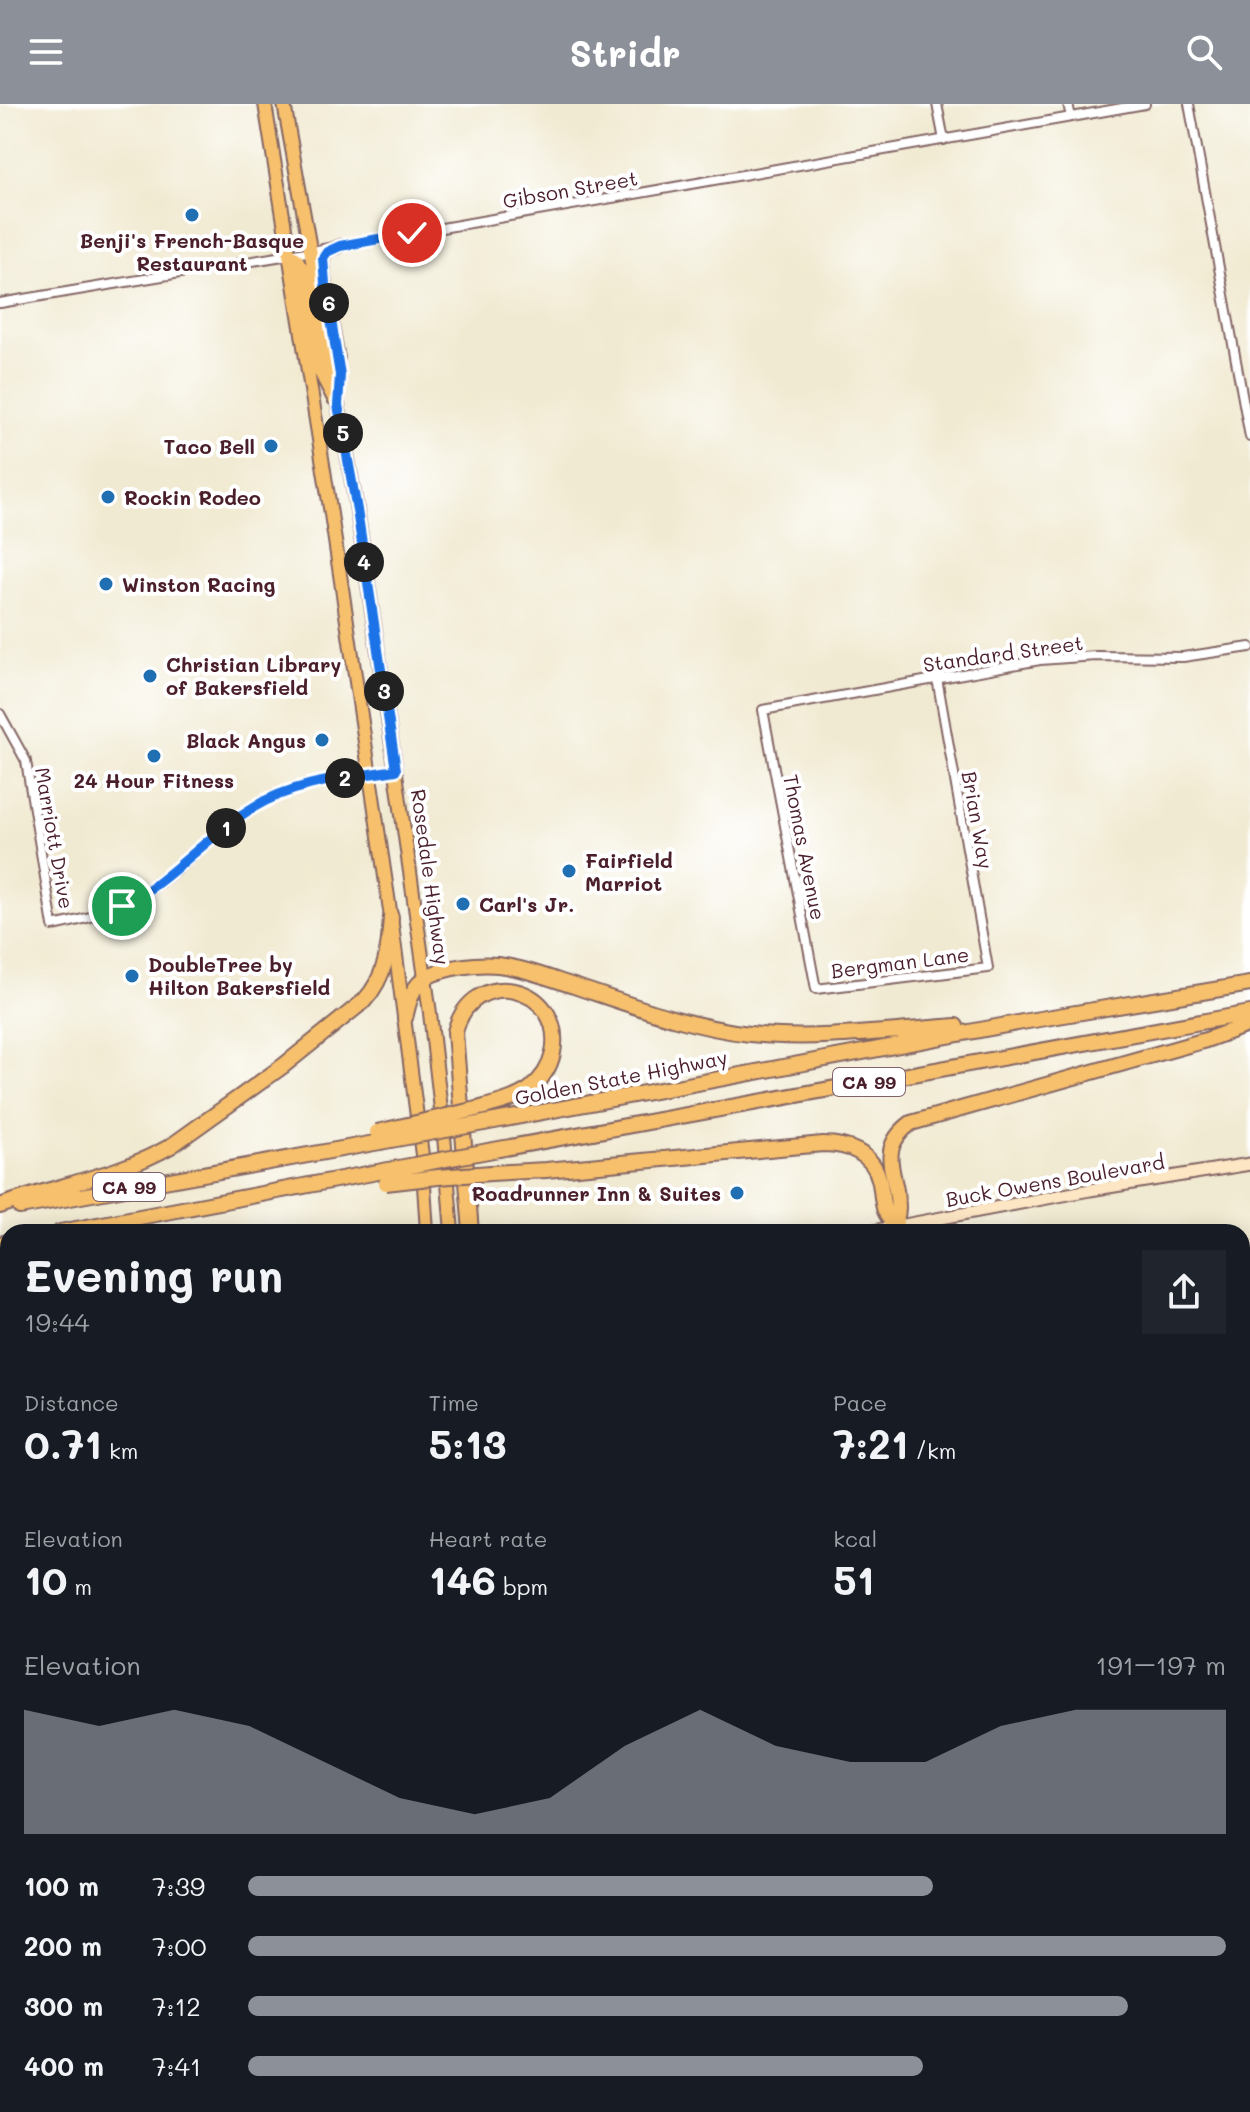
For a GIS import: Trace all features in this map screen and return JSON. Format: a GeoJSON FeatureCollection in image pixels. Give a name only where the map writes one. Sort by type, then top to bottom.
{"type":"FeatureCollection","features":[{"type":"Feature","properties":{"kind":"highway"},"geometry":{"type":"LineString","coordinates":[[0,1209],[153,1156],[283,1066],[372,992],[387,959],[391,917]]}},
{"type":"Feature","properties":{"kind":"highway"},"geometry":{"type":"LineString","coordinates":[[405,1018],[413,991],[425,977],[474,965],[497,965],[680,1020],[750,1034],[871,1032],[1028,1021]]}},
{"type":"Feature","properties":{"kind":"highway","name":"Golden State Highway"},"geometry":{"type":"LineString","coordinates":[[481,1116],[1250,984]]}},
{"type":"Feature","properties":{"kind":"highway"},"geometry":{"type":"LineString","coordinates":[[471,1224],[455,1032],[457,1020],[467,1005],[483,993],[501,989],[526,994],[550,1019],[554,1039],[551,1061],[540,1079],[529,1089],[481,1116]]}},
{"type":"Feature","properties":{"kind":"highway","name":"CA 99"},"geometry":{"type":"LineString","coordinates":[[103,1224],[360,1176],[384,1177],[488,1151],[1250,1013]]}},
{"type":"Feature","properties":{"kind":"highway"},"geometry":{"type":"LineString","coordinates":[[897,1224],[898,1208],[890,1150],[895,1138],[911,1123],[1206,1040],[1250,1024]]}},
{"type":"Feature","properties":{"kind":"highway","name":"CA 99"},"geometry":{"type":"LineString","coordinates":[[0,1209],[259,1164],[481,1116]]}},
{"type":"Feature","properties":{"kind":"highway"},"geometry":{"type":"LineString","coordinates":[[384,1177],[546,1170],[792,1146],[844,1145],[873,1164],[884,1211],[892,1224]]}},
{"type":"Feature","properties":{"kind":"main road"},"geometry":{"type":"LineString","coordinates":[[265,104],[391,917],[422,1155],[426,1224]]}},
{"type":"Feature","properties":{"kind":"main road","name":"Rosedale Highway"},"geometry":{"type":"LineString","coordinates":[[284,104],[357,510],[396,770],[425,977],[451,1224]]}},
{"type":"Feature","properties":{"kind":"main road"},"geometry":{"type":"LineString","coordinates":[[338,405],[340,375],[323,258],[327,252],[340,246]]}},
{"type":"Feature","properties":{"kind":"main road"},"geometry":{"type":"LineString","coordinates":[[289,255],[296,258],[302,268],[320,372],[338,405]]}},
{"type":"Feature","properties":{"kind":"main road","name":"Buck Owens Boulevard"},"geometry":{"type":"LineString","coordinates":[[926,1224],[1093,1190],[1250,1164]]}},
{"type":"Feature","properties":{"kind":"street"},"geometry":{"type":"LineString","coordinates":[[937,104],[944,140]]}},
{"type":"Feature","properties":{"kind":"street"},"geometry":{"type":"LineString","coordinates":[[1068,104],[1071,117]]}},
{"type":"Feature","properties":{"kind":"street","name":"Gibson Street"},"geometry":{"type":"LineString","coordinates":[[0,303],[1145,104]]}},
{"type":"Feature","properties":{"kind":"street"},"geometry":{"type":"LineString","coordinates":[[1189,104],[1250,437]]}},
{"type":"Feature","properties":{"kind":"street","name":"Standard Street"},"geometry":{"type":"LineString","coordinates":[[763,710],[1040,660],[1068,657],[1183,657],[1250,647]]}},
{"type":"Feature","properties":{"kind":"street","name":"Brian Way"},"geometry":{"type":"LineString","coordinates":[[937,678],[988,968]]}},
{"type":"Feature","properties":{"kind":"street","name":"Thomas Avenue"},"geometry":{"type":"LineString","coordinates":[[763,710],[816,989]]}},
{"type":"Feature","properties":{"kind":"street","name":"Marriott Drive"},"geometry":{"type":"LineString","coordinates":[[0,714],[26,761],[53,926],[102,914],[140,896],[237,818],[273,797],[314,783],[370,774]]}},
{"type":"Feature","properties":{"kind":"street"},"geometry":{"type":"LineString","coordinates":[[370,774],[396,770]]}},
{"type":"Feature","properties":{"kind":"street","name":"Bergman Lane"},"geometry":{"type":"LineString","coordinates":[[816,989],[988,968]]}},
{"type":"Feature","properties":{"kind":"place","name":"Benji's French-Basque Restaurant"},"geometry":{"type":"Point","coordinates":[192,215]}},
{"type":"Feature","properties":{"kind":"place","name":"Taco Bell"},"geometry":{"type":"Point","coordinates":[271,446]}},
{"type":"Feature","properties":{"kind":"place","name":"Rockin Rodeo"},"geometry":{"type":"Point","coordinates":[108,497]}},
{"type":"Feature","properties":{"kind":"place","name":"Winston Racing"},"geometry":{"type":"Point","coordinates":[106,584]}},
{"type":"Feature","properties":{"kind":"place","name":"Christian Library of Bakersfield"},"geometry":{"type":"Point","coordinates":[150,676]}},
{"type":"Feature","properties":{"kind":"place","name":"Black Angus"},"geometry":{"type":"Point","coordinates":[322,740]}},
{"type":"Feature","properties":{"kind":"place","name":"24 Hour Fitness"},"geometry":{"type":"Point","coordinates":[154,756]}},
{"type":"Feature","properties":{"kind":"place","name":"Fairfield Marriot"},"geometry":{"type":"Point","coordinates":[569,871]}},
{"type":"Feature","properties":{"kind":"place","name":"Carl's Jr."},"geometry":{"type":"Point","coordinates":[463,904]}},
{"type":"Feature","properties":{"kind":"place","name":"DoubleTree by Hilton Bakersfield"},"geometry":{"type":"Point","coordinates":[132,976]}},
{"type":"Feature","properties":{"kind":"place","name":"Roadrunner Inn & Suites"},"geometry":{"type":"Point","coordinates":[737,1193]}},
{"type":"Feature","properties":{"kind":"route"},"geometry":{"type":"LineString","coordinates":[[122,906],[157,885],[237,818],[273,797],[314,783],[396,770],[338,405],[340,375],[323,258],[327,252],[340,246],[412,233]]}}]}
